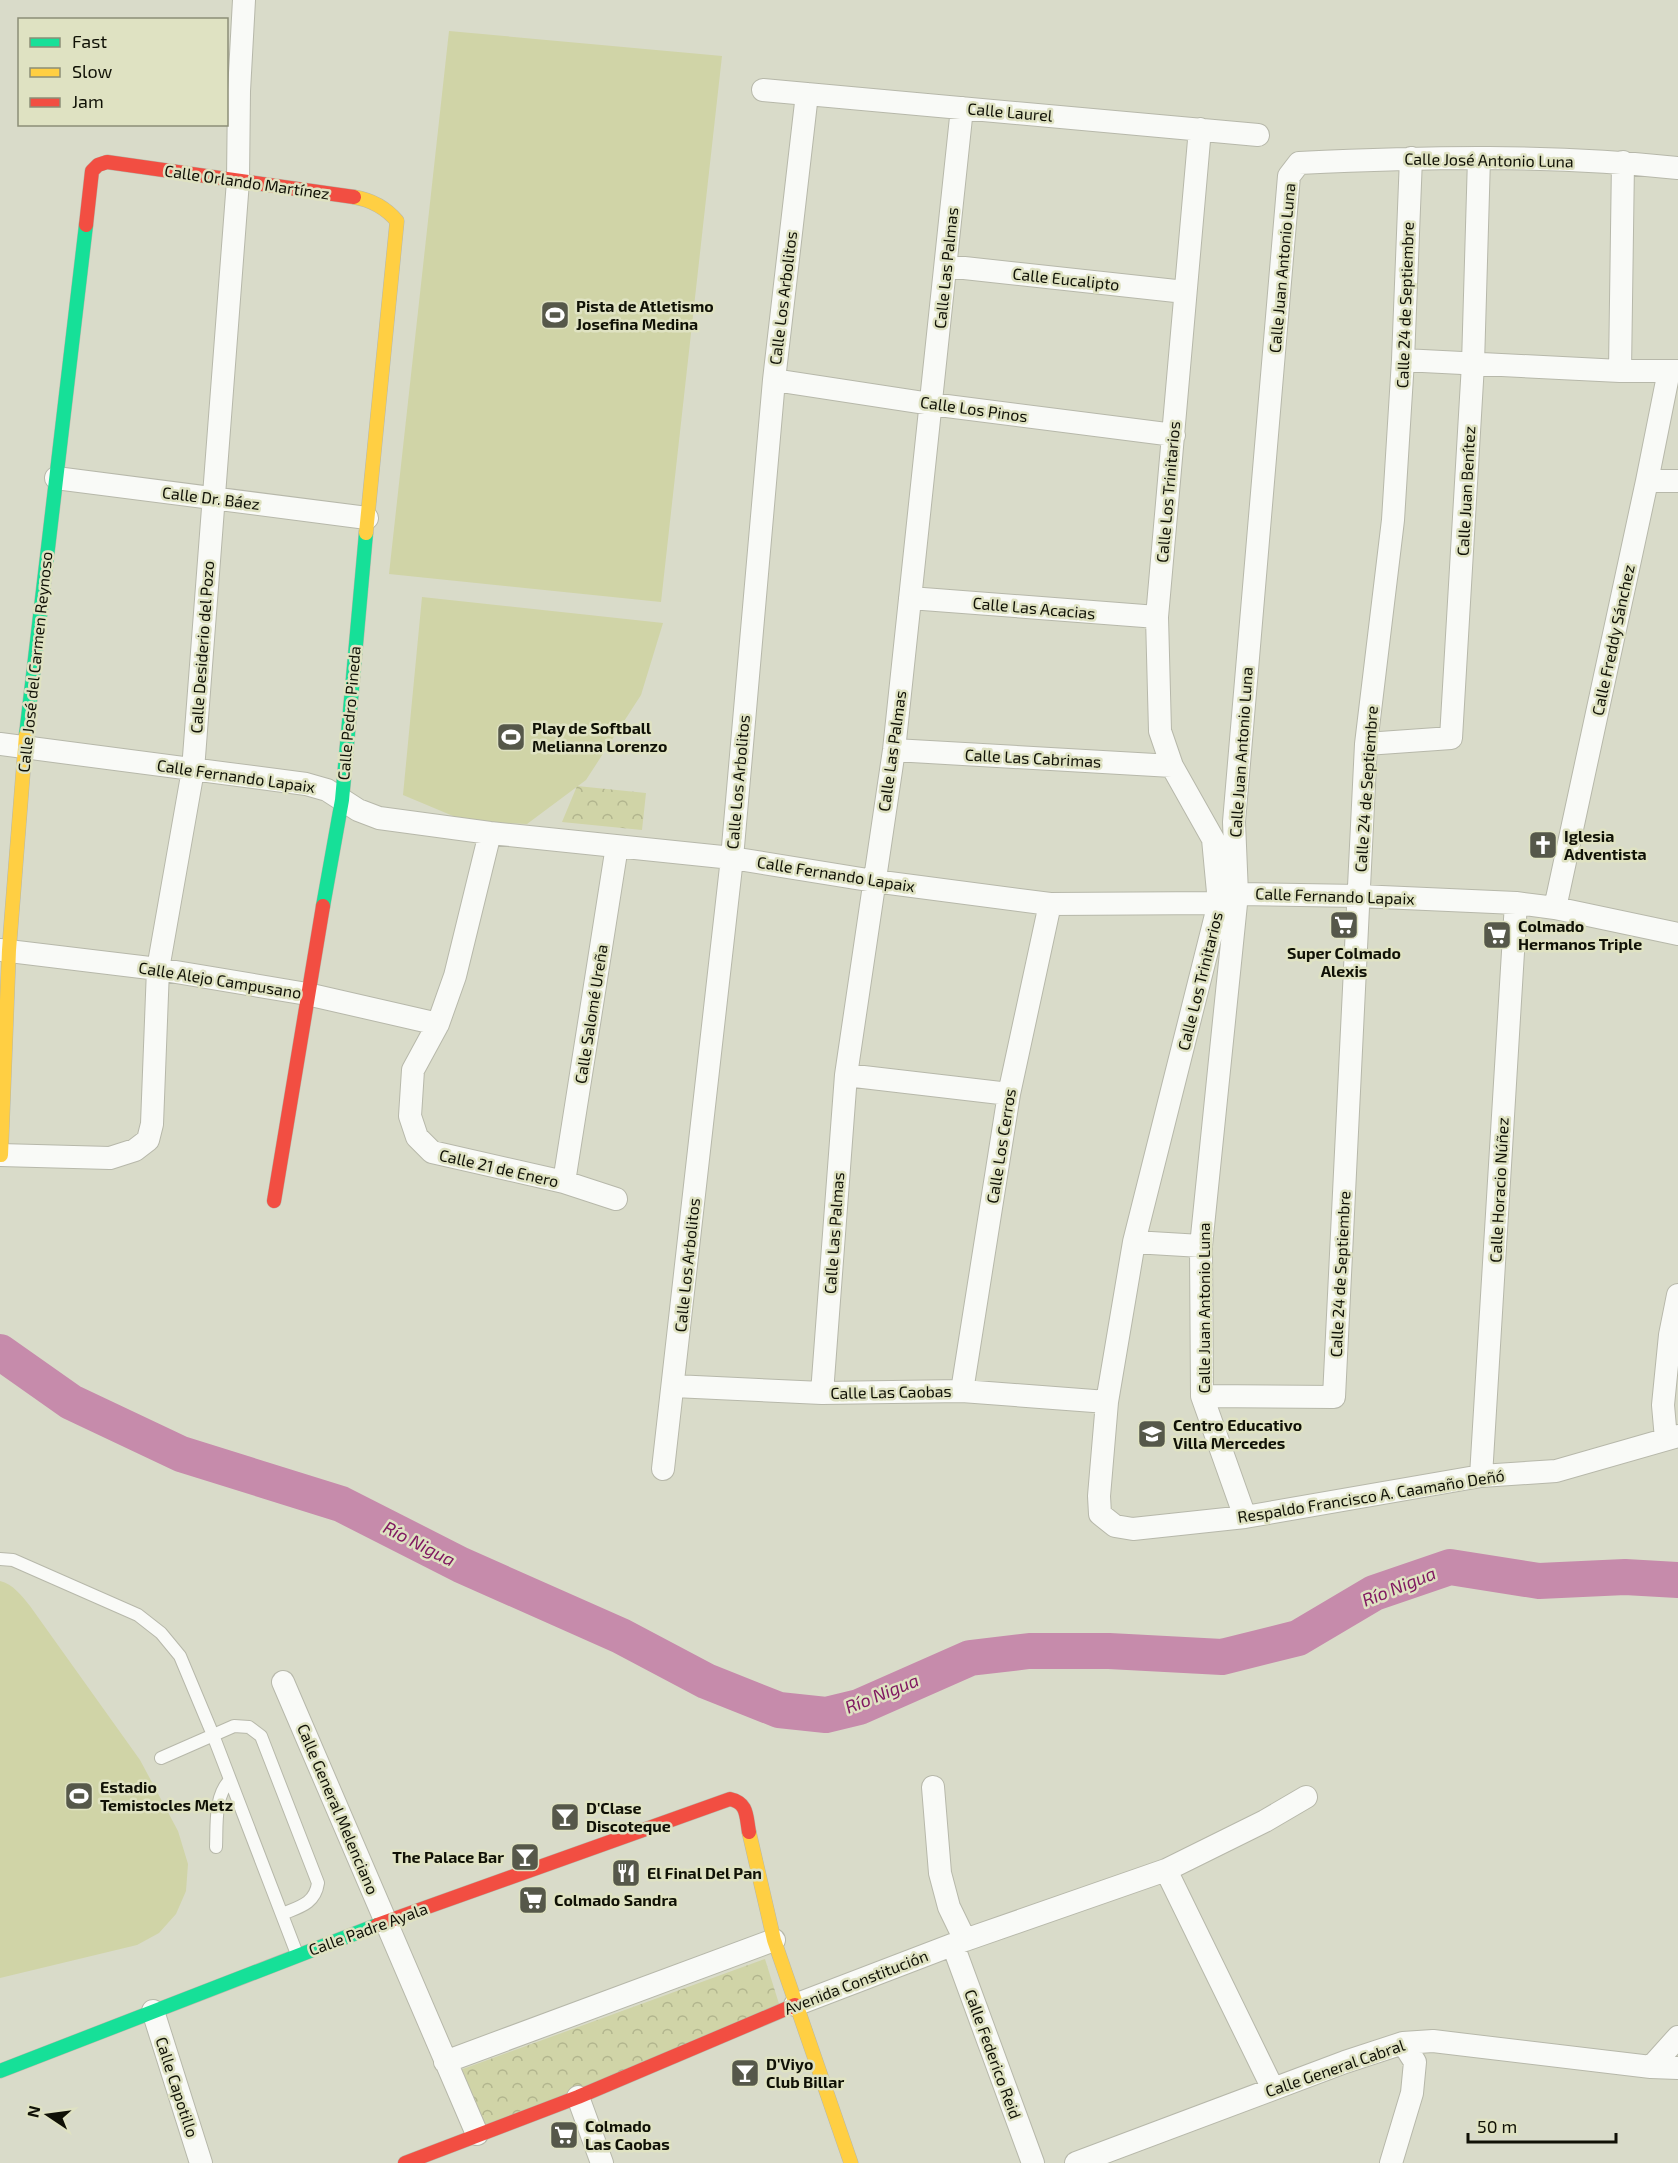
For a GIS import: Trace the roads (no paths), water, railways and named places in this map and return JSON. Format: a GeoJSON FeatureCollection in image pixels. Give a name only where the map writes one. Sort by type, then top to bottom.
{"type":"FeatureCollection","features":[{"type":"Feature","properties":{"kind":"street","name":"Calle Desiderio del Pozo"},"geometry":{"type":"LineString","coordinates":[[0,1155],[110,1158],[135,1149],[148,1140],[152,1124],[158,969],[193,770],[238,181],[239,90],[244,0]]}},
{"type":"Feature","properties":{"kind":"street","name":"Calle Laurel"},"geometry":{"type":"LineString","coordinates":[[762,90],[1258,135]]}},
{"type":"Feature","properties":{"kind":"street","name":"Calle Los Arbolitos"},"geometry":{"type":"LineString","coordinates":[[663,1469],[732,858],[774,380],[807,94]]}},
{"type":"Feature","properties":{"kind":"street","name":"Calle Las Palmas"},"geometry":{"type":"LineString","coordinates":[[822,1393],[846,1075],[894,750],[962,108]]}},
{"type":"Feature","properties":{"kind":"street","name":"Calle Los Trinitarios"},"geometry":{"type":"LineString","coordinates":[[1100,1514],[1099,1496],[1107,1402],[1134,1242],[1228,898],[1212,839],[1172,766],[1160,730],[1157,617],[1200,129]]}},
{"type":"Feature","properties":{"kind":"street","name":"Calle José Antonio Luna"},"geometry":{"type":"LineString","coordinates":[[1299,164],[1411,158],[1479,158],[1623,162],[1678,168]]}},
{"type":"Feature","properties":{"kind":"street","name":"Calle 24 de Septiembre"},"geometry":{"type":"LineString","coordinates":[[1202,1396],[1334,1397],[1366,744],[1394,520],[1411,158]]}},
{"type":"Feature","properties":{"kind":"street","name":"Calle Juan Benítez"},"geometry":{"type":"LineString","coordinates":[[1366,744],[1451,738],[1473,364],[1479,158]]}},
{"type":"Feature","properties":{"kind":"street","name":"Calle Orlando Martínez"},"geometry":{"type":"LineString","coordinates":[[92,171],[98,165],[107,162],[366,199],[386,209],[397,221]]}},
{"type":"Feature","properties":{"kind":"street"},"geometry":{"type":"LineString","coordinates":[[1620,371],[1623,162]]}},
{"type":"Feature","properties":{"kind":"street","name":"Calle Juan Antonio Luna"},"geometry":{"type":"LineString","coordinates":[[1245,1516],[1202,1396],[1201,1246],[1234,822],[1289,176],[1299,164]]}},
{"type":"Feature","properties":{"kind":"street","name":"Calle José del Carmen Reynoso"},"geometry":{"type":"LineString","coordinates":[[0,1155],[4,950],[25,747],[92,171]]}},
{"type":"Feature","properties":{"kind":"street","name":"Calle Pedro Pineda"},"geometry":{"type":"LineString","coordinates":[[274,1201],[307,994],[342,800],[397,221]]}},
{"type":"Feature","properties":{"kind":"street","name":"Calle Eucalipto"},"geometry":{"type":"LineString","coordinates":[[946,266],[1185,292]]}},
{"type":"Feature","properties":{"kind":"street"},"geometry":{"type":"LineString","coordinates":[[1403,360],[1620,371],[1673,371]]}},
{"type":"Feature","properties":{"kind":"street","name":"Calle Freddy Sánchez"},"geometry":{"type":"LineString","coordinates":[[1555,908],[1673,371]]}},
{"type":"Feature","properties":{"kind":"street","name":"Calle Los Pinos"},"geometry":{"type":"LineString","coordinates":[[774,380],[932,404],[1174,435]]}},
{"type":"Feature","properties":{"kind":"street","name":"Calle Dr. Báez"},"geometry":{"type":"LineString","coordinates":[[56,478],[367,518]]}},
{"type":"Feature","properties":{"kind":"street"},"geometry":{"type":"LineString","coordinates":[[1647,481],[1678,481]]}},
{"type":"Feature","properties":{"kind":"street","name":"Calle Las Acacias"},"geometry":{"type":"LineString","coordinates":[[910,598],[1157,617]]}},
{"type":"Feature","properties":{"kind":"street","name":"Calle Fernando Lapaix"},"geometry":{"type":"LineString","coordinates":[[0,744],[306,784],[327,790],[358,810],[379,818],[490,833],[732,858],[874,881],[1050,904],[1359,896],[1516,903],[1555,908],[1678,934]]}},
{"type":"Feature","properties":{"kind":"street","name":"Calle Las Cabrimas"},"geometry":{"type":"LineString","coordinates":[[894,750],[1172,766]]}},
{"type":"Feature","properties":{"kind":"street","name":"Calle 21 de Enero"},"geometry":{"type":"LineString","coordinates":[[490,833],[455,976],[438,1024],[413,1070],[410,1116],[417,1137],[432,1152],[564,1182],[616,1199]]}},
{"type":"Feature","properties":{"kind":"street","name":"Calle Salomé Ureña"},"geometry":{"type":"LineString","coordinates":[[564,1182],[617,846]]}},
{"type":"Feature","properties":{"kind":"street","name":"Calle Horacio Núñez"},"geometry":{"type":"LineString","coordinates":[[1481,1476],[1516,903]]}},
{"type":"Feature","properties":{"kind":"street","name":"Calle Los Cerros"},"geometry":{"type":"LineString","coordinates":[[962,1391],[1009,1094],[1050,904]]}},
{"type":"Feature","properties":{"kind":"street","name":"Calle Alejo Campusano"},"geometry":{"type":"LineString","coordinates":[[4,950],[158,969],[307,994],[438,1024]]}},
{"type":"Feature","properties":{"kind":"street"},"geometry":{"type":"LineString","coordinates":[[846,1075],[1009,1094]]}},
{"type":"Feature","properties":{"kind":"street"},"geometry":{"type":"LineString","coordinates":[[1134,1242],[1201,1246]]}},
{"type":"Feature","properties":{"kind":"street"},"geometry":{"type":"LineString","coordinates":[[1672,1437],[1663,1405],[1670,1335],[1678,1295]]}},
{"type":"Feature","properties":{"kind":"street","name":"Calle Las Caobas"},"geometry":{"type":"LineString","coordinates":[[674,1386],[822,1393],[962,1391],[1107,1402]]}},
{"type":"Feature","properties":{"kind":"street","name":"Respaldo Francisco A. Caamaño Deñó"},"geometry":{"type":"LineString","coordinates":[[1100,1514],[1115,1526],[1133,1529],[1245,1516],[1481,1476],[1557,1471],[1672,1437]]}},
{"type":"Feature","properties":{"kind":"street","name":"Calle General Melenciano"},"geometry":{"type":"LineString","coordinates":[[283,1682],[477,2134]]}},
{"type":"Feature","properties":{"kind":"street","name":"Calle Federico Reid"},"geometry":{"type":"LineString","coordinates":[[933,1787],[940,1873],[949,1907],[1033,2163]]}},
{"type":"Feature","properties":{"kind":"street","name":"Avenida Constitución"},"geometry":{"type":"LineString","coordinates":[[405,2163],[578,2097],[795,2005],[959,1942],[1166,1870],[1265,1821],[1306,1797]]}},
{"type":"Feature","properties":{"kind":"street","name":"Calle Padre Ayala"},"geometry":{"type":"LineString","coordinates":[[0,2071],[386,1921],[730,1799],[739,1801],[743,1805],[774,1940]]}},
{"type":"Feature","properties":{"kind":"street"},"geometry":{"type":"LineString","coordinates":[[1166,1870],[1273,2089]]}},
{"type":"Feature","properties":{"kind":"street"},"geometry":{"type":"LineString","coordinates":[[445,2061],[774,1940],[851,2163]]}},
{"type":"Feature","properties":{"kind":"street","name":"Calle Capotillo"},"geometry":{"type":"LineString","coordinates":[[153,2011],[201,2163]]}},
{"type":"Feature","properties":{"kind":"street"},"geometry":{"type":"LineString","coordinates":[[1651,2067],[1678,2037]]}},
{"type":"Feature","properties":{"kind":"street","name":"Calle General Cabral"},"geometry":{"type":"LineString","coordinates":[[1076,2163],[1402,2043],[1433,2041],[1651,2067],[1678,2068]]}},
{"type":"Feature","properties":{"kind":"street"},"geometry":{"type":"LineString","coordinates":[[1391,2163],[1412,2093],[1415,2062],[1402,2043]]}},
{"type":"Feature","properties":{"kind":"street"},"geometry":{"type":"LineString","coordinates":[[578,2097],[602,2163]]}},
{"type":"Feature","properties":{"kind":"lane"},"geometry":{"type":"LineString","coordinates":[[0,1559],[13,1560],[138,1615],[161,1632],[180,1656],[298,1955]]}},
{"type":"Feature","properties":{"kind":"lane"},"geometry":{"type":"LineString","coordinates":[[161,1758],[234,1726],[249,1727],[261,1736],[316,1876],[317,1890],[309,1902],[282,1914]]}},
{"type":"Feature","properties":{"kind":"lane"},"geometry":{"type":"LineString","coordinates":[[216,1847],[220,1796],[230,1780]]}},
{"type":"Feature","properties":{"kind":"waterway","name":"Río Nigua"},"geometry":{"type":"LineString","coordinates":[[0,1352],[71,1402],[181,1454],[341,1504],[461,1565],[621,1636],[706,1681],[779,1710],[826,1715],[859,1707],[970,1658],[1029,1651],[1109,1651],[1222,1657],[1298,1638],[1374,1593],[1450,1567],[1539,1581],[1625,1577],[1678,1580]]}},
{"type":"Feature","properties":{"kind":"place","name":"Pista de Atletismo Josefina Medina"},"geometry":{"type":"Point","coordinates":[555,315]}},
{"type":"Feature","properties":{"kind":"place","name":"Play de Softball Melianna Lorenzo"},"geometry":{"type":"Point","coordinates":[511,737]}},
{"type":"Feature","properties":{"kind":"place","name":"Iglesia Adventista"},"geometry":{"type":"Point","coordinates":[1543,845]}},
{"type":"Feature","properties":{"kind":"place","name":"Super Colmado Alexis"},"geometry":{"type":"Point","coordinates":[1344,925]}},
{"type":"Feature","properties":{"kind":"place","name":"Colmado Hermanos Triple"},"geometry":{"type":"Point","coordinates":[1497,935]}},
{"type":"Feature","properties":{"kind":"place","name":"Centro Educativo Villa Mercedes"},"geometry":{"type":"Point","coordinates":[1152,1434]}},
{"type":"Feature","properties":{"kind":"place","name":"Estadio Temistocles Metz"},"geometry":{"type":"Point","coordinates":[79,1796]}},
{"type":"Feature","properties":{"kind":"place","name":"D'Clase Discoteque"},"geometry":{"type":"Point","coordinates":[565,1817]}},
{"type":"Feature","properties":{"kind":"place","name":"The Palace Bar"},"geometry":{"type":"Point","coordinates":[525,1857]}},
{"type":"Feature","properties":{"kind":"place","name":"El Final Del Pan"},"geometry":{"type":"Point","coordinates":[626,1873]}},
{"type":"Feature","properties":{"kind":"place","name":"Colmado Sandra"},"geometry":{"type":"Point","coordinates":[533,1900]}},
{"type":"Feature","properties":{"kind":"place","name":"D'Viyo Club Billar"},"geometry":{"type":"Point","coordinates":[745,2073]}},
{"type":"Feature","properties":{"kind":"place","name":"Colmado Las Caobas"},"geometry":{"type":"Point","coordinates":[564,2135]}}]}
